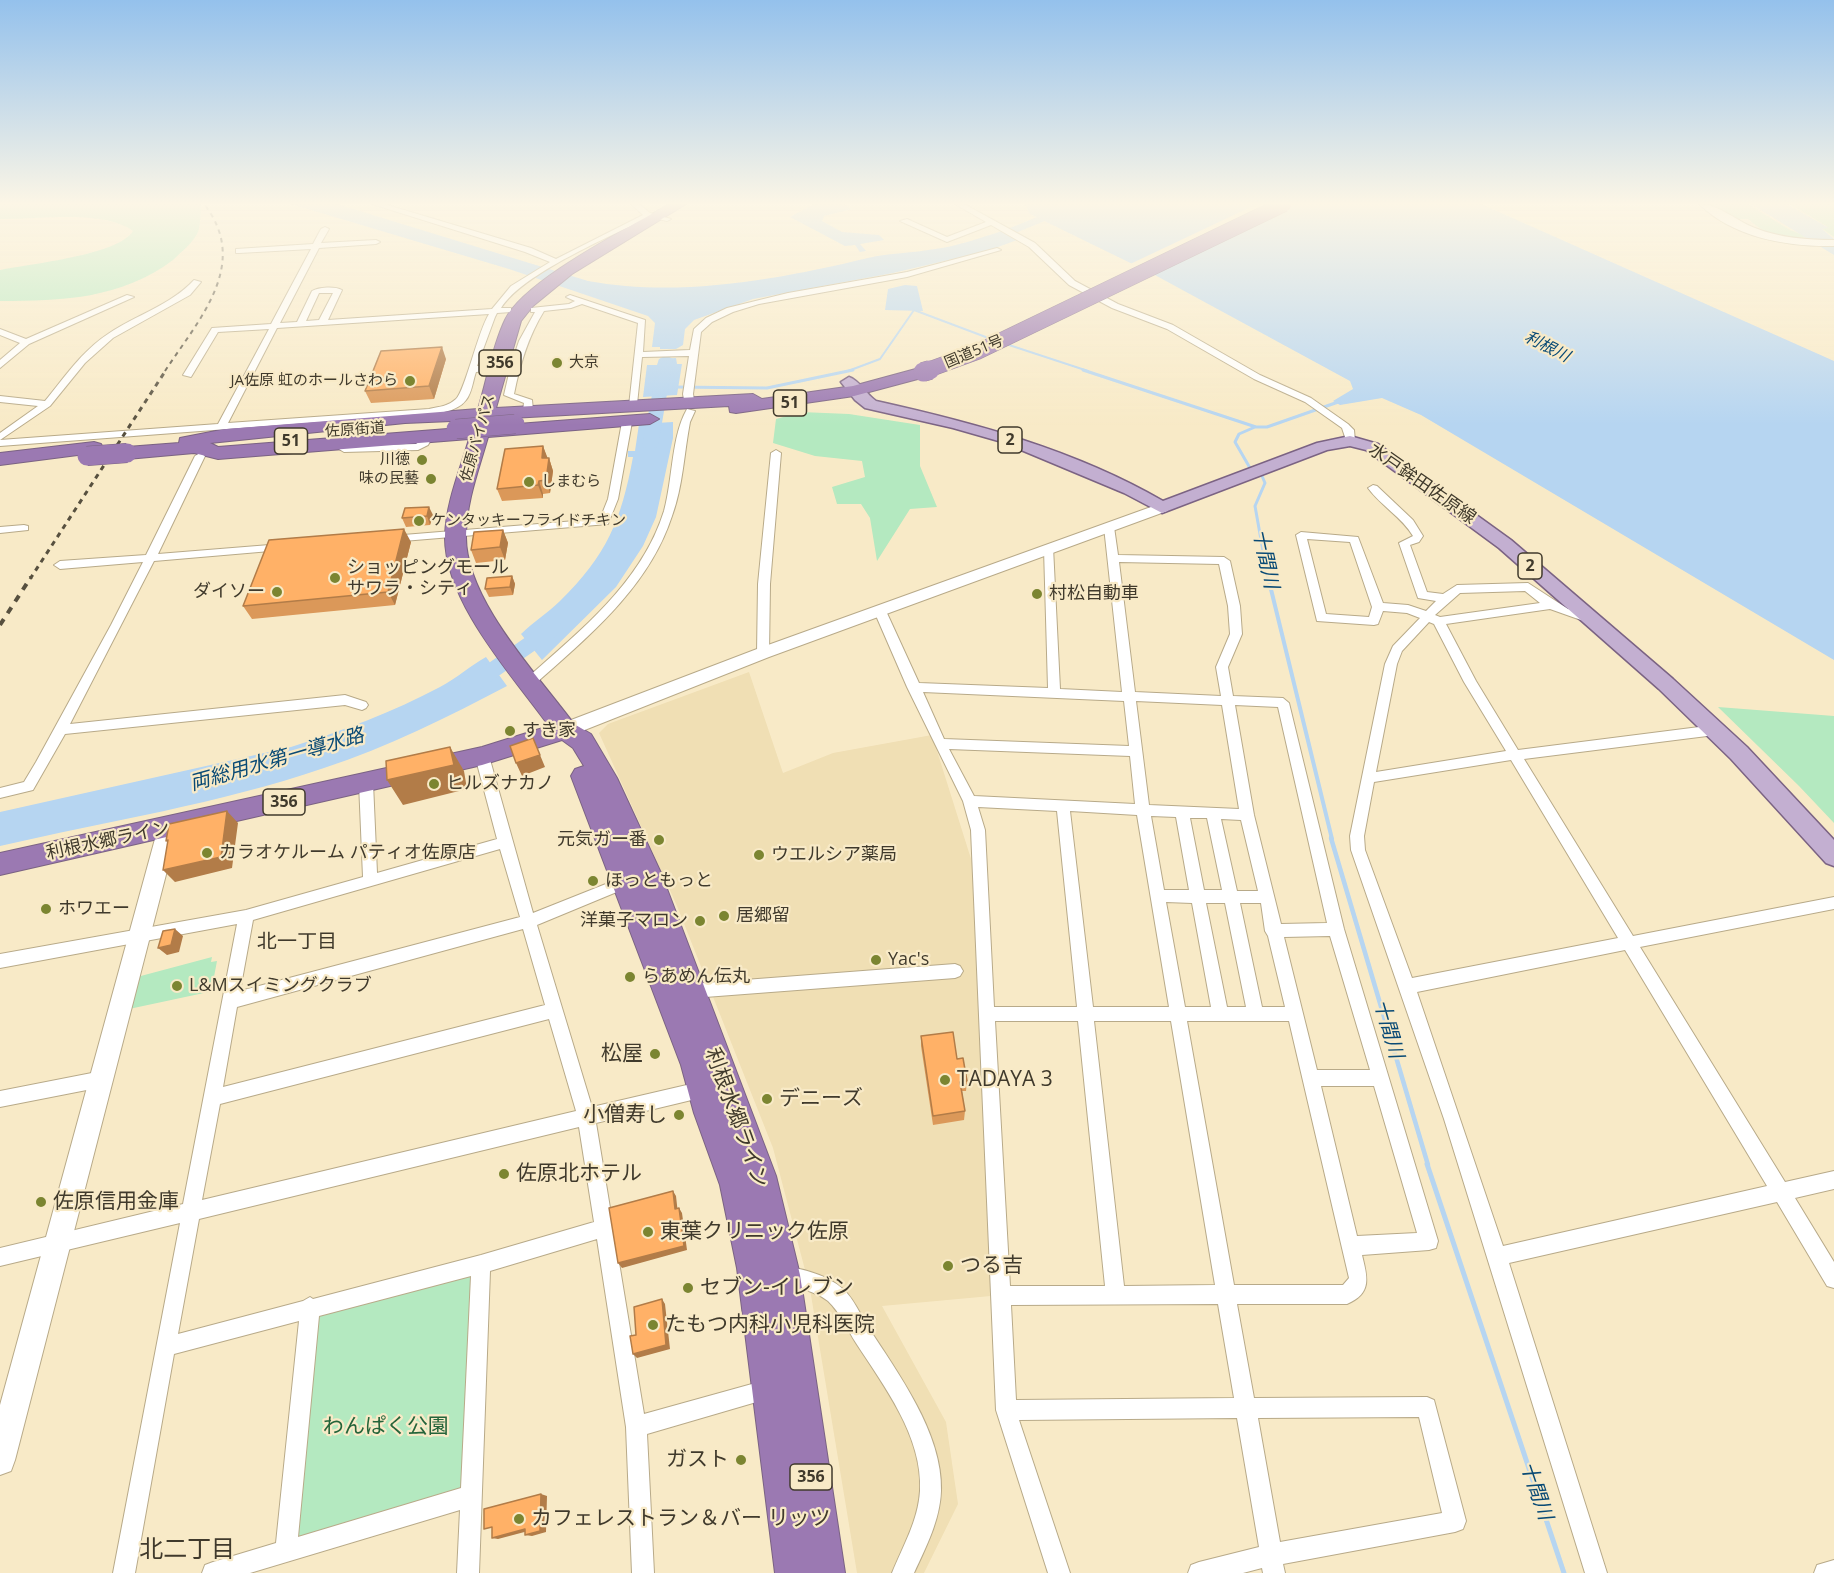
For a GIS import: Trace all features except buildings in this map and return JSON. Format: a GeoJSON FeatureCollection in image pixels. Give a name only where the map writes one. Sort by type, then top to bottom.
{"type":"FeatureCollection","features":[{"type":"Feature","properties":{"kind":"highway","name":"佐原バイパス"},"geometry":{"type":"LineString","coordinates":[[551,277],[513,320],[507,367],[479,434],[460,502],[455,534],[455,555],[465,588],[565,730]]}},
{"type":"Feature","properties":{"kind":"highway","name":"国道51号"},"geometry":{"type":"LineString","coordinates":[[920,369],[1115,277]]}},
{"type":"Feature","properties":{"kind":"highway","name":"国道51号"},"geometry":{"type":"LineString","coordinates":[[686,408],[726,409],[791,402],[920,369],[977,352],[1132,277]]}},
{"type":"Feature","properties":{"kind":"highway","name":"国道51号"},"geometry":{"type":"LineString","coordinates":[[686,408],[851,387]]}},
{"type":"Feature","properties":{"kind":"highway"},"geometry":{"type":"LineString","coordinates":[[182,446],[218,453],[427,438],[479,434],[635,412],[686,408]]}},
{"type":"Feature","properties":{"kind":"highway","name":"佐原街道"},"geometry":{"type":"LineString","coordinates":[[0,459],[458,425],[519,417],[635,412]]}},
{"type":"Feature","properties":{"kind":"highway"},"geometry":{"type":"LineString","coordinates":[[182,446],[226,434],[405,415],[487,413],[519,417]]}},
{"type":"Feature","properties":{"kind":"highway","name":"佐原街道"},"geometry":{"type":"LineString","coordinates":[[0,466],[91,452]]}},
{"type":"Feature","properties":{"kind":"highway","name":"利根水郷ライン"},"geometry":{"type":"LineString","coordinates":[[0,864],[482,756],[565,730],[566,747],[637,878],[692,991],[755,1268],[786,1385],[824,1573]]}},
{"type":"Feature","properties":{"kind":"highway","name":"利根水郷ライン"},"geometry":{"type":"LineString","coordinates":[[637,878],[697,1065],[714,1086],[759,1176],[782,1275],[796,1573]]}},
{"type":"Feature","properties":{"kind":"main road","name":"2"},"geometry":{"type":"LineString","coordinates":[[851,387],[863,400],[882,409],[957,424],[1027,446],[1130,489],[1162,508]]}},
{"type":"Feature","properties":{"kind":"main road","name":"水戸鉾田佐原線"},"geometry":{"type":"LineString","coordinates":[[1162,508],[1323,446],[1350,441],[1372,447],[1469,516],[1590,617],[1715,730],[1834,856]]}},
{"type":"Feature","properties":{"kind":"street"},"geometry":{"type":"LineString","coordinates":[[221,427],[299,277]]}},
{"type":"Feature","properties":{"kind":"street"},"geometry":{"type":"LineString","coordinates":[[0,443],[405,415],[450,408],[463,398],[482,335],[492,311],[520,282],[531,277]]}},
{"type":"Feature","properties":{"kind":"street"},"geometry":{"type":"LineString","coordinates":[[529,679],[587,632],[628,587],[646,560],[667,518],[685,422],[692,353],[699,327],[710,319],[748,305],[791,294],[893,277]]}},
{"type":"Feature","properties":{"kind":"street"},"geometry":{"type":"LineString","coordinates":[[1065,277],[1115,306],[1170,327],[1257,377],[1308,400],[1341,422],[1349,430],[1350,441]]}},
{"type":"Feature","properties":{"kind":"street"},"geometry":{"type":"LineString","coordinates":[[0,437],[46,404],[82,361],[110,336],[187,293],[197,282]]}},
{"type":"Feature","properties":{"kind":"street"},"geometry":{"type":"LineString","coordinates":[[300,324],[316,291],[338,290],[322,323]]}},
{"type":"Feature","properties":{"kind":"street"},"geometry":{"type":"LineString","coordinates":[[0,364],[26,342],[130,297]]}},
{"type":"Feature","properties":{"kind":"street"},"geometry":{"type":"LineString","coordinates":[[383,539],[604,522],[613,499],[635,412],[642,322],[570,297]]}},
{"type":"Feature","properties":{"kind":"street"},"geometry":{"type":"LineString","coordinates":[[519,417],[529,402],[509,395],[507,367],[537,309],[571,306],[582,301]]}},
{"type":"Feature","properties":{"kind":"street"},"geometry":{"type":"LineString","coordinates":[[188,375],[215,330],[508,310]]}},
{"type":"Feature","properties":{"kind":"street"},"geometry":{"type":"LineString","coordinates":[[0,332],[26,342]]}},
{"type":"Feature","properties":{"kind":"street"},"geometry":{"type":"LineString","coordinates":[[638,355],[692,353]]}},
{"type":"Feature","properties":{"kind":"street"},"geometry":{"type":"LineString","coordinates":[[473,369],[507,367]]}},
{"type":"Feature","properties":{"kind":"street"},"geometry":{"type":"LineString","coordinates":[[0,399],[46,404]]}},
{"type":"Feature","properties":{"kind":"street"},"geometry":{"type":"LineString","coordinates":[[0,793],[28,786],[151,558],[200,458],[356,448],[418,447],[425,443],[427,438]]}},
{"type":"Feature","properties":{"kind":"street"},"geometry":{"type":"LineString","coordinates":[[763,653],[764,584],[776,453]]}},
{"type":"Feature","properties":{"kind":"street"},"geometry":{"type":"LineString","coordinates":[[1373,488],[1414,528],[1418,536],[1415,540],[1404,543],[1422,595],[1445,598]]}},
{"type":"Feature","properties":{"kind":"street"},"geometry":{"type":"LineString","coordinates":[[565,730],[763,653],[1162,508]]}},
{"type":"Feature","properties":{"kind":"street"},"geometry":{"type":"LineString","coordinates":[[1109,527],[1143,811],[1272,1564]]}},
{"type":"Feature","properties":{"kind":"street"},"geometry":{"type":"LineString","coordinates":[[0,530],[24,528]]}},
{"type":"Feature","properties":{"kind":"street"},"geometry":{"type":"LineString","coordinates":[[1301,536],[1354,539],[1378,607],[1374,621],[1321,618],[1301,536]]}},
{"type":"Feature","properties":{"kind":"street"},"geometry":{"type":"LineString","coordinates":[[60,565],[296,546]]}},
{"type":"Feature","properties":{"kind":"street"},"geometry":{"type":"LineString","coordinates":[[1049,549],[1054,694]]}},
{"type":"Feature","properties":{"kind":"street"},"geometry":{"type":"LineString","coordinates":[[1000,1296],[1347,1294],[1359,1281],[1264,897],[1246,815],[1222,667],[1236,634],[1234,606],[1224,561],[1114,558]]}},
{"type":"Feature","properties":{"kind":"street"},"geometry":{"type":"LineString","coordinates":[[1590,617],[1575,617],[1548,606],[1528,587],[1457,590],[1445,598],[1433,619],[1397,649],[1391,664],[1357,836],[1358,850],[1409,986],[1499,1256],[1596,1573]]}},
{"type":"Feature","properties":{"kind":"street"},"geometry":{"type":"LineString","coordinates":[[1378,607],[1408,609],[1433,619],[1548,606]]}},
{"type":"Feature","properties":{"kind":"street"},"geometry":{"type":"LineString","coordinates":[[880,611],[913,687],[970,801],[978,830],[1006,1410],[1059,1573]]}},
{"type":"Feature","properties":{"kind":"street"},"geometry":{"type":"LineString","coordinates":[[1433,619],[1834,1280]]}},
{"type":"Feature","properties":{"kind":"street"},"geometry":{"type":"LineString","coordinates":[[913,687],[1283,703],[1336,929],[1429,1241],[1351,1246]]}},
{"type":"Feature","properties":{"kind":"street"},"geometry":{"type":"LineString","coordinates":[[60,730],[345,700],[362,705]]}},
{"type":"Feature","properties":{"kind":"street"},"geometry":{"type":"LineString","coordinates":[[1370,778],[1515,755],[1715,730]]}},
{"type":"Feature","properties":{"kind":"street"},"geometry":{"type":"LineString","coordinates":[[940,744],[1137,751]]}},
{"type":"Feature","properties":{"kind":"street"},"geometry":{"type":"LineString","coordinates":[[482,756],[586,1117],[636,1427],[643,1573]]}},
{"type":"Feature","properties":{"kind":"street"},"geometry":{"type":"LineString","coordinates":[[366,783],[370,881]]}},
{"type":"Feature","properties":{"kind":"street"},"geometry":{"type":"LineString","coordinates":[[970,801],[1246,815]]}},
{"type":"Feature","properties":{"kind":"street"},"geometry":{"type":"LineString","coordinates":[[1063,806],[1116,1296]]}},
{"type":"Feature","properties":{"kind":"street"},"geometry":{"type":"LineString","coordinates":[[1182,813],[1220,1014]]}},
{"type":"Feature","properties":{"kind":"street"},"geometry":{"type":"LineString","coordinates":[[1213,814],[1256,1014]]}},
{"type":"Feature","properties":{"kind":"street"},"geometry":{"type":"LineString","coordinates":[[0,1460],[168,828]]}},
{"type":"Feature","properties":{"kind":"street"},"geometry":{"type":"LineString","coordinates":[[0,961],[246,916],[505,842]]}},
{"type":"Feature","properties":{"kind":"street"},"geometry":{"type":"LineString","coordinates":[[231,1001],[530,921],[637,878]]}},
{"type":"Feature","properties":{"kind":"street"},"geometry":{"type":"LineString","coordinates":[[1158,896],[1264,897]]}},
{"type":"Feature","properties":{"kind":"street"},"geometry":{"type":"LineString","coordinates":[[1409,986],[1834,903]]}},
{"type":"Feature","properties":{"kind":"street"},"geometry":{"type":"LineString","coordinates":[[124,1573],[169,1346],[246,916]]}},
{"type":"Feature","properties":{"kind":"street"},"geometry":{"type":"LineString","coordinates":[[1273,931],[1336,929]]}},
{"type":"Feature","properties":{"kind":"street"},"geometry":{"type":"LineString","coordinates":[[692,991],[955,971]]}},
{"type":"Feature","properties":{"kind":"street"},"geometry":{"type":"LineString","coordinates":[[214,1097],[556,1010]]}},
{"type":"Feature","properties":{"kind":"street"},"geometry":{"type":"LineString","coordinates":[[988,1014],[1293,1014]]}},
{"type":"Feature","properties":{"kind":"street"},"geometry":{"type":"LineString","coordinates":[[1309,1078],[1382,1078]]}},
{"type":"Feature","properties":{"kind":"street"},"geometry":{"type":"LineString","coordinates":[[0,1099],[102,1079]]}},
{"type":"Feature","properties":{"kind":"street"},"geometry":{"type":"LineString","coordinates":[[0,1257],[714,1086]]}},
{"type":"Feature","properties":{"kind":"street"},"geometry":{"type":"LineString","coordinates":[[1499,1256],[1834,1180]]}},
{"type":"Feature","properties":{"kind":"street"},"geometry":{"type":"LineString","coordinates":[[169,1346],[310,1307],[481,1264],[604,1228]]}},
{"type":"Feature","properties":{"kind":"street"},"geometry":{"type":"LineString","coordinates":[[468,1573],[481,1264]]}},
{"type":"Feature","properties":{"kind":"street"},"geometry":{"type":"LineString","coordinates":[[782,1275],[806,1278],[835,1295],[906,1403],[930,1476],[929,1502],[924,1529],[903,1573]]}},
{"type":"Feature","properties":{"kind":"street"},"geometry":{"type":"LineString","coordinates":[[286,1550],[310,1307]]}},
{"type":"Feature","properties":{"kind":"street"},"geometry":{"type":"LineString","coordinates":[[636,1427],[786,1385]]}},
{"type":"Feature","properties":{"kind":"street"},"geometry":{"type":"LineString","coordinates":[[1006,1410],[1427,1407],[1455,1521],[1272,1564],[1199,1573]]}},
{"type":"Feature","properties":{"kind":"street"},"geometry":{"type":"LineString","coordinates":[[213,1573],[470,1496]]}},
{"type":"Feature","properties":{"kind":"street"},"geometry":{"type":"LineString","coordinates":[[1825,1573],[1834,1571]]}},
{"type":"Feature","properties":{"kind":"shaded area"},"geometry":{"type":"Polygon","coordinates":[[[749,672],[783,773],[833,753],[932,735],[972,862],[991,1296],[882,1306],[946,1422],[958,1504],[924,1573],[857,1573],[810,1289],[773,1148],[677,906],[599,733],[608,724],[749,672]]]}},
{"type":"Feature","properties":{"kind":"green space"},"geometry":{"type":"Polygon","coordinates":[[[0,277],[144,277],[112,290],[90,295],[46,300],[0,301],[0,277]]]}},
{"type":"Feature","properties":{"kind":"green space"},"geometry":{"type":"Polygon","coordinates":[[[801,412],[849,414],[920,425],[920,466],[937,507],[910,509],[877,561],[870,518],[861,504],[837,504],[832,487],[865,477],[862,461],[815,456],[773,443],[776,419],[801,412]]]}},
{"type":"Feature","properties":{"kind":"green space"},"geometry":{"type":"Polygon","coordinates":[[[1718,707],[1834,716],[1834,823],[1799,786],[1718,707]]]}},
{"type":"Feature","properties":{"kind":"green space","name":"L&Mスイミングクラブ"},"geometry":{"type":"Polygon","coordinates":[[[212,957],[211,962],[217,961],[213,982],[220,981],[218,990],[129,1009],[137,977],[212,957]]]}},
{"type":"Feature","properties":{"kind":"green space","name":"わんぱく公園"},"geometry":{"type":"Polygon","coordinates":[[[481,1264],[470,1496],[286,1550],[310,1307],[481,1264]]]}},
{"type":"Feature","properties":{"kind":"water"},"geometry":{"type":"Polygon","coordinates":[[[534,277],[576,277],[623,286],[658,288],[730,284],[774,277],[869,277],[753,299],[694,320],[685,329],[683,345],[676,349],[652,347],[655,323],[648,316],[534,277]]]}},
{"type":"Feature","properties":{"kind":"water","name":"利根川"},"geometry":{"type":"Polygon","coordinates":[[[1159,277],[1646,277],[1834,361],[1834,660],[1421,415],[1382,398],[1340,405],[1333,401],[1353,389],[1350,381],[1159,277]]]}},
{"type":"Feature","properties":{"kind":"water"},"geometry":{"type":"Polygon","coordinates":[[[905,285],[917,286],[923,311],[885,310],[888,289],[905,285]]]}},
{"type":"Feature","properties":{"kind":"water"},"geometry":{"type":"Polygon","coordinates":[[[676,358],[677,364],[682,364],[677,395],[643,397],[647,365],[657,365],[659,359],[676,358]]]}},
{"type":"Feature","properties":{"kind":"water"},"geometry":{"type":"Polygon","coordinates":[[[673,422],[673,438],[656,517],[643,546],[616,587],[542,660],[521,634],[560,601],[576,584],[590,568],[610,536],[623,500],[633,457],[628,457],[628,451],[635,451],[639,424],[673,422]]]}},
{"type":"Feature","properties":{"kind":"water"},"geometry":{"type":"Polygon","coordinates":[[[486,657],[507,686],[371,751],[284,781],[244,792],[0,846],[0,812],[291,747],[348,728],[404,705],[446,683],[486,657]]]}},
{"type":"Feature","properties":{"kind":"waterway"},"geometry":{"type":"LineString","coordinates":[[848,371],[880,359],[914,310],[991,339]]}},
{"type":"Feature","properties":{"kind":"waterway"},"geometry":{"type":"LineString","coordinates":[[1006,344],[1088,371]]}},
{"type":"Feature","properties":{"kind":"waterway","name":"両総用水第一導水路"},"geometry":{"type":"LineString","coordinates":[[650,446],[666,359]]}},
{"type":"Feature","properties":{"kind":"waterway"},"geometry":{"type":"LineString","coordinates":[[674,387],[767,388],[853,370]]}},
{"type":"Feature","properties":{"kind":"waterway"},"geometry":{"type":"LineString","coordinates":[[1083,370],[1256,427],[1267,427],[1341,401]]}},
{"type":"Feature","properties":{"kind":"waterway","name":"十間川"},"geometry":{"type":"LineString","coordinates":[[1250,468],[1235,442],[1239,434],[1255,427]]}},
{"type":"Feature","properties":{"kind":"waterway","name":"十間川"},"geometry":{"type":"LineString","coordinates":[[1262,476],[1265,483],[1255,506],[1268,579]]}},
{"type":"Feature","properties":{"kind":"waterway","name":"十間川"},"geometry":{"type":"LineString","coordinates":[[1268,577],[1332,839]]}},
{"type":"Feature","properties":{"kind":"waterway","name":"両総用水第一導水路"},"geometry":{"type":"LineString","coordinates":[[470,686],[553,628]]}},
{"type":"Feature","properties":{"kind":"waterway","name":"十間川"},"geometry":{"type":"LineString","coordinates":[[1331,838],[1428,1165]]}},
{"type":"Feature","properties":{"kind":"waterway","name":"十間川"},"geometry":{"type":"LineString","coordinates":[[1427,1164],[1564,1573]]}},
{"type":"Feature","properties":{"kind":"railway"},"geometry":{"type":"LineString","coordinates":[[165,371],[205,311],[219,277]]}},
{"type":"Feature","properties":{"kind":"railway"},"geometry":{"type":"LineString","coordinates":[[30,579],[166,370]]}},
{"type":"Feature","properties":{"kind":"railway"},"geometry":{"type":"LineString","coordinates":[[0,625],[31,577]]}},
{"type":"Feature","properties":{"kind":"place","name":"大京"},"geometry":{"type":"Point","coordinates":[557,363]}},
{"type":"Feature","properties":{"kind":"place","name":"JA佐原 虹のホールさわら"},"geometry":{"type":"Point","coordinates":[410,381]}},
{"type":"Feature","properties":{"kind":"place","name":"川徳"},"geometry":{"type":"Point","coordinates":[422,460]}},
{"type":"Feature","properties":{"kind":"place","name":"味の民藝"},"geometry":{"type":"Point","coordinates":[431,479]}},
{"type":"Feature","properties":{"kind":"place","name":"しまむら"},"geometry":{"type":"Point","coordinates":[529,482]}},
{"type":"Feature","properties":{"kind":"place","name":"ケンタッキーフライドチキン"},"geometry":{"type":"Point","coordinates":[419,521]}},
{"type":"Feature","properties":{"kind":"place","name":"ショッピングモール サワラ・シティ"},"geometry":{"type":"Point","coordinates":[335,578]}},
{"type":"Feature","properties":{"kind":"place","name":"ダイソー"},"geometry":{"type":"Point","coordinates":[277,592]}},
{"type":"Feature","properties":{"kind":"place","name":"村松自動車"},"geometry":{"type":"Point","coordinates":[1037,594]}},
{"type":"Feature","properties":{"kind":"place","name":"すき家"},"geometry":{"type":"Point","coordinates":[510,731]}},
{"type":"Feature","properties":{"kind":"place","name":"ヒルズナカノ"},"geometry":{"type":"Point","coordinates":[434,784]}},
{"type":"Feature","properties":{"kind":"place","name":"元気ガー番"},"geometry":{"type":"Point","coordinates":[659,840]}},
{"type":"Feature","properties":{"kind":"place","name":"カラオケルーム パティオ佐原店"},"geometry":{"type":"Point","coordinates":[207,853]}},
{"type":"Feature","properties":{"kind":"place","name":"ウエルシア薬局"},"geometry":{"type":"Point","coordinates":[759,855]}},
{"type":"Feature","properties":{"kind":"place","name":"ほっともっと"},"geometry":{"type":"Point","coordinates":[593,881]}},
{"type":"Feature","properties":{"kind":"place","name":"ホワエー"},"geometry":{"type":"Point","coordinates":[46,909]}},
{"type":"Feature","properties":{"kind":"place","name":"居郷留"},"geometry":{"type":"Point","coordinates":[724,916]}},
{"type":"Feature","properties":{"kind":"place","name":"洋菓子マロン"},"geometry":{"type":"Point","coordinates":[700,921]}},
{"type":"Feature","properties":{"kind":"place","name":"Yac's"},"geometry":{"type":"Point","coordinates":[876,960]}},
{"type":"Feature","properties":{"kind":"place","name":"らあめん伝丸"},"geometry":{"type":"Point","coordinates":[630,977]}},
{"type":"Feature","properties":{"kind":"place","name":"L&Mスイミングクラブ"},"geometry":{"type":"Point","coordinates":[177,986]}},
{"type":"Feature","properties":{"kind":"place","name":"松屋"},"geometry":{"type":"Point","coordinates":[655,1054]}},
{"type":"Feature","properties":{"kind":"place","name":"TADAYA 3"},"geometry":{"type":"Point","coordinates":[945,1080]}},
{"type":"Feature","properties":{"kind":"place","name":"デニーズ"},"geometry":{"type":"Point","coordinates":[767,1099]}},
{"type":"Feature","properties":{"kind":"place","name":"小僧寿し"},"geometry":{"type":"Point","coordinates":[679,1115]}},
{"type":"Feature","properties":{"kind":"place","name":"佐原北ホテル"},"geometry":{"type":"Point","coordinates":[504,1174]}},
{"type":"Feature","properties":{"kind":"place","name":"佐原信用金庫"},"geometry":{"type":"Point","coordinates":[41,1202]}},
{"type":"Feature","properties":{"kind":"place","name":"東葉クリニック佐原"},"geometry":{"type":"Point","coordinates":[648,1232]}},
{"type":"Feature","properties":{"kind":"place","name":"つる吉"},"geometry":{"type":"Point","coordinates":[948,1266]}},
{"type":"Feature","properties":{"kind":"place","name":"セブン-イレブン"},"geometry":{"type":"Point","coordinates":[688,1288]}},
{"type":"Feature","properties":{"kind":"place","name":"たもつ内科小児科医院"},"geometry":{"type":"Point","coordinates":[653,1325]}},
{"type":"Feature","properties":{"kind":"place","name":"ガスト"},"geometry":{"type":"Point","coordinates":[741,1460]}},
{"type":"Feature","properties":{"kind":"place","name":"カフェレストラン＆バー リッツ"},"geometry":{"type":"Point","coordinates":[519,1519]}},
{"type":"Feature","properties":{"kind":"district","name":"北一丁目"},"geometry":{"type":"Point","coordinates":[297,942]}},
{"type":"Feature","properties":{"kind":"district","name":"北二丁目"},"geometry":{"type":"Point","coordinates":[187,1550]}}]}
